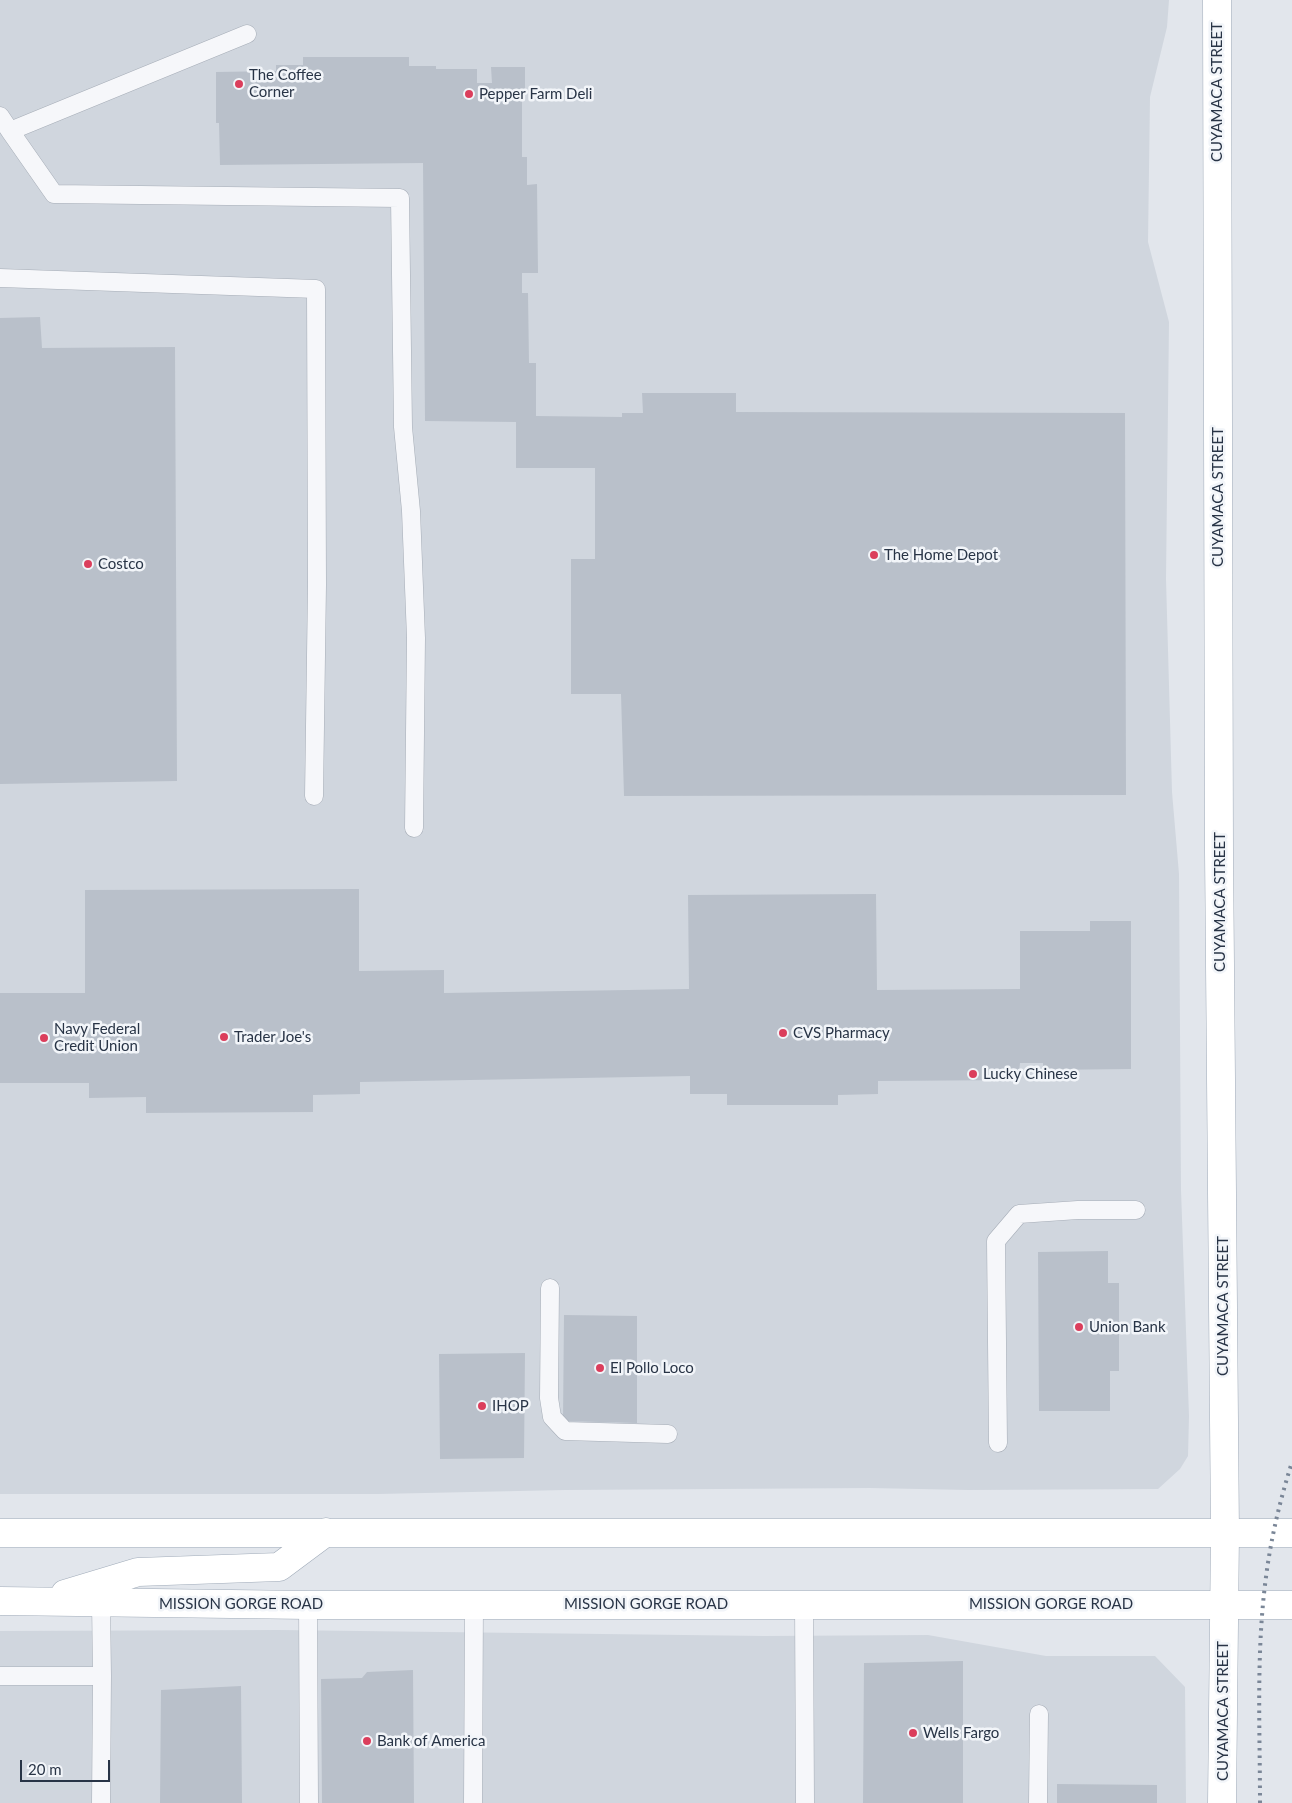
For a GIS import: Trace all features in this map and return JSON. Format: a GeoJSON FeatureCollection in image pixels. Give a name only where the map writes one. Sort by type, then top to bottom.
{"type":"FeatureCollection","features":[{"type":"Feature","properties":{"kind":"main road","name":"CUYAMACA STREET"},"geometry":{"type":"LineString","coordinates":[[1217,0],[1219,852],[1224,1533],[1222,1803]]}},
{"type":"Feature","properties":{"kind":"main road"},"geometry":{"type":"LineString","coordinates":[[0,1532],[1292,1533]]}},
{"type":"Feature","properties":{"kind":"main road"},"geometry":{"type":"LineString","coordinates":[[0,1548],[43,1532]]}},
{"type":"Feature","properties":{"kind":"main road"},"geometry":{"type":"LineString","coordinates":[[40,1602],[138,1572],[279,1567],[326,1532]]}},
{"type":"Feature","properties":{"kind":"main road","name":"MISSION GORGE ROAD"},"geometry":{"type":"LineString","coordinates":[[0,1601],[308,1605],[1292,1605]]}},
{"type":"Feature","properties":{"kind":"lane"},"geometry":{"type":"LineString","coordinates":[[247,34],[5,124],[54,194],[400,198],[402,427],[411,511],[416,638],[414,828]]}},
{"type":"Feature","properties":{"kind":"lane"},"geometry":{"type":"LineString","coordinates":[[0,278],[316,289],[317,584],[314,796]]}},
{"type":"Feature","properties":{"kind":"lane"},"geometry":{"type":"LineString","coordinates":[[998,1443],[996,1241],[1019,1214],[1078,1210],[1136,1210]]}},
{"type":"Feature","properties":{"kind":"lane"},"geometry":{"type":"LineString","coordinates":[[550,1288],[549,1398],[552,1417],[565,1431],[668,1434]]}},
{"type":"Feature","properties":{"kind":"lane"},"geometry":{"type":"LineString","coordinates":[[100,1803],[101,1603]]}},
{"type":"Feature","properties":{"kind":"lane"},"geometry":{"type":"LineString","coordinates":[[473,1803],[474,1604]]}},
{"type":"Feature","properties":{"kind":"lane"},"geometry":{"type":"LineString","coordinates":[[804,1604],[805,1803]]}},
{"type":"Feature","properties":{"kind":"lane"},"geometry":{"type":"LineString","coordinates":[[308,1605],[309,1803]]}},
{"type":"Feature","properties":{"kind":"lane"},"geometry":{"type":"LineString","coordinates":[[0,1676],[102,1676]]}},
{"type":"Feature","properties":{"kind":"lane"},"geometry":{"type":"LineString","coordinates":[[1038,1803],[1039,1714]]}},
{"type":"Feature","properties":{"kind":"shaded area"},"geometry":{"type":"Polygon","coordinates":[[[0,0],[1169,0],[1167,27],[1150,97],[1148,242],[1169,322],[1166,579],[1172,792],[1179,874],[1181,1190],[1189,1416],[1188,1456],[1180,1469],[1158,1489],[968,1490],[870,1488],[565,1490],[378,1494],[0,1494],[0,0]]]}},
{"type":"Feature","properties":{"kind":"shaded area"},"geometry":{"type":"Polygon","coordinates":[[[279,1630],[765,1636],[928,1635],[1046,1656],[1155,1656],[1185,1687],[1186,1803],[0,1803],[0,1631],[279,1630]]]}},
{"type":"Feature","properties":{"kind":"building","name":"The Home Depot"},"geometry":{"type":"Polygon","coordinates":[[[303,57],[409,57],[409,66],[436,66],[436,69],[477,69],[477,83],[492,83],[491,67],[525,67],[525,98],[522,98],[522,157],[527,157],[527,185],[537,184],[538,273],[522,273],[522,293],[528,293],[529,363],[536,363],[536,416],[622,417],[622,413],[643,413],[642,393],[736,393],[736,412],[1125,413],[1126,795],[624,796],[621,694],[571,694],[571,559],[595,559],[595,468],[516,468],[516,422],[425,421],[423,163],[220,165],[219,123],[216,123],[216,72],[276,71],[276,65],[303,65],[303,57]]]}},
{"type":"Feature","properties":{"kind":"building","name":"Costco"},"geometry":{"type":"Polygon","coordinates":[[[40,317],[42,348],[175,347],[177,781],[0,784],[0,318],[40,317]]]}},
{"type":"Feature","properties":{"kind":"building"},"geometry":{"type":"Polygon","coordinates":[[[359,889],[359,971],[444,970],[444,993],[689,989],[688,895],[876,894],[877,990],[1020,989],[1020,931],[1090,931],[1090,921],[1131,921],[1131,1069],[1043,1070],[1043,1063],[1020,1063],[1018,1080],[878,1081],[878,1094],[838,1095],[838,1105],[727,1105],[727,1094],[690,1094],[690,1076],[360,1082],[360,1094],[313,1095],[313,1112],[146,1113],[146,1097],[89,1098],[89,1083],[0,1083],[0,993],[85,993],[85,890],[359,889]]]}},
{"type":"Feature","properties":{"kind":"building","name":"Union Bank"},"geometry":{"type":"Polygon","coordinates":[[[1108,1251],[1108,1283],[1119,1283],[1119,1371],[1110,1371],[1110,1411],[1039,1411],[1038,1252],[1108,1251]]]}},
{"type":"Feature","properties":{"kind":"building","name":"El Pollo Loco"},"geometry":{"type":"Polygon","coordinates":[[[564,1315],[637,1316],[637,1423],[563,1421],[564,1315]]]}},
{"type":"Feature","properties":{"kind":"building","name":"IHOP"},"geometry":{"type":"Polygon","coordinates":[[[525,1353],[524,1458],[440,1459],[439,1354],[525,1353]]]}},
{"type":"Feature","properties":{"kind":"building","name":"Wells Fargo"},"geometry":{"type":"Polygon","coordinates":[[[963,1661],[963,1803],[863,1803],[864,1663],[963,1661]]]}},
{"type":"Feature","properties":{"kind":"building","name":"Bank of America"},"geometry":{"type":"Polygon","coordinates":[[[413,1670],[414,1803],[322,1803],[321,1679],[362,1678],[367,1672],[413,1670]]]}},
{"type":"Feature","properties":{"kind":"building"},"geometry":{"type":"Polygon","coordinates":[[[241,1686],[242,1803],[160,1803],[161,1690],[241,1686]]]}},
{"type":"Feature","properties":{"kind":"building"},"geometry":{"type":"Polygon","coordinates":[[[1057,1784],[1157,1785],[1157,1803],[1057,1803],[1057,1784]]]}},
{"type":"Feature","properties":{"kind":"railway"},"geometry":{"type":"LineString","coordinates":[[1260,1803],[1259,1690],[1263,1605],[1273,1533],[1292,1462]]}},
{"type":"Feature","properties":{"kind":"place","name":"The Coffee Corner"},"geometry":{"type":"Point","coordinates":[239,84]}},
{"type":"Feature","properties":{"kind":"place","name":"Pepper Farm Deli"},"geometry":{"type":"Point","coordinates":[469,94]}},
{"type":"Feature","properties":{"kind":"place","name":"The Home Depot"},"geometry":{"type":"Point","coordinates":[874,555]}},
{"type":"Feature","properties":{"kind":"place","name":"Costco"},"geometry":{"type":"Point","coordinates":[88,564]}},
{"type":"Feature","properties":{"kind":"place","name":"CVS Pharmacy"},"geometry":{"type":"Point","coordinates":[783,1033]}},
{"type":"Feature","properties":{"kind":"place","name":"Trader Joe's"},"geometry":{"type":"Point","coordinates":[224,1037]}},
{"type":"Feature","properties":{"kind":"place","name":"Navy Federal Credit Union"},"geometry":{"type":"Point","coordinates":[44,1038]}},
{"type":"Feature","properties":{"kind":"place","name":"Lucky Chinese"},"geometry":{"type":"Point","coordinates":[973,1074]}},
{"type":"Feature","properties":{"kind":"place","name":"Union Bank"},"geometry":{"type":"Point","coordinates":[1079,1327]}},
{"type":"Feature","properties":{"kind":"place","name":"El Pollo Loco"},"geometry":{"type":"Point","coordinates":[600,1368]}},
{"type":"Feature","properties":{"kind":"place","name":"IHOP"},"geometry":{"type":"Point","coordinates":[482,1406]}},
{"type":"Feature","properties":{"kind":"place","name":"Wells Fargo"},"geometry":{"type":"Point","coordinates":[913,1733]}},
{"type":"Feature","properties":{"kind":"place","name":"Bank of America"},"geometry":{"type":"Point","coordinates":[367,1741]}}]}
